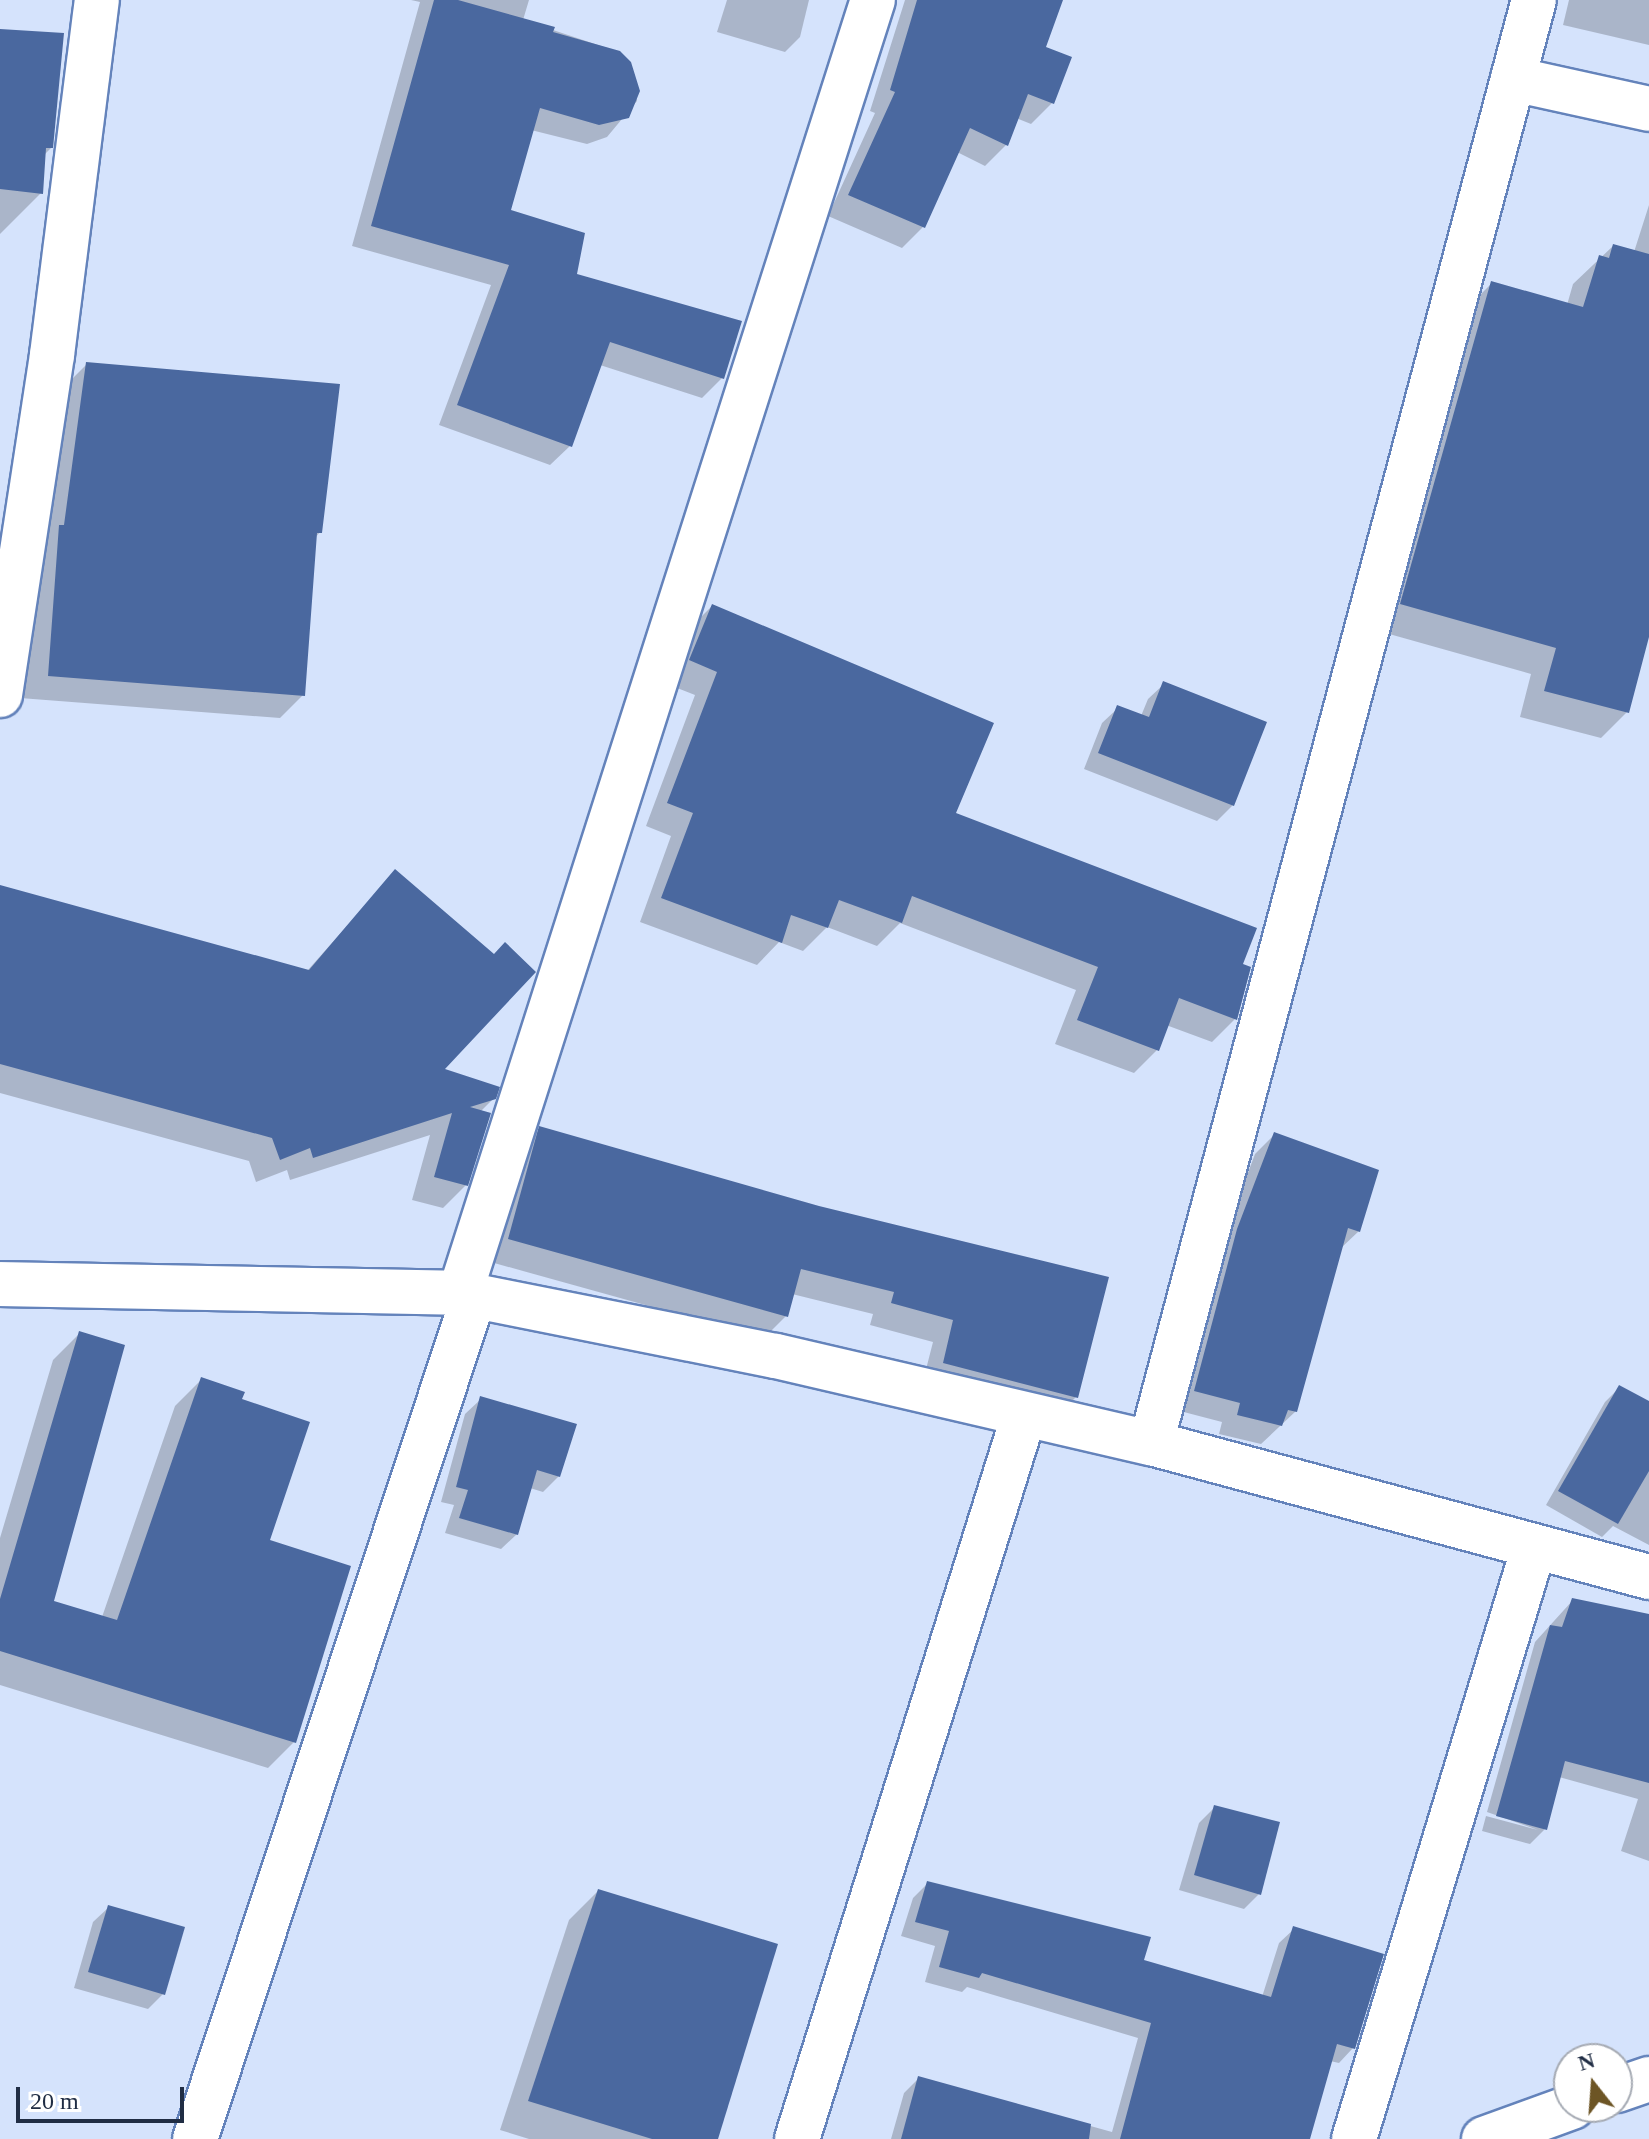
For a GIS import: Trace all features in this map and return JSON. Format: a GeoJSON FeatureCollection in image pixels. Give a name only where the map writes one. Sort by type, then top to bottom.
{"type":"FeatureCollection","features":[{"type":"Feature","properties":{"kind":"street"},"geometry":{"type":"LineString","coordinates":[[0,695],[52,355],[97,0]]}},
{"type":"Feature","properties":{"kind":"street"},"geometry":{"type":"LineString","coordinates":[[195,2139],[467,1295],[873,0]]}},
{"type":"Feature","properties":{"kind":"street"},"geometry":{"type":"LineString","coordinates":[[1151,1443],[1534,0]]}},
{"type":"Feature","properties":{"kind":"street"},"geometry":{"type":"LineString","coordinates":[[1513,79],[1649,109]]}},
{"type":"Feature","properties":{"kind":"street"},"geometry":{"type":"LineString","coordinates":[[0,1284],[467,1295],[776,1356],[1151,1443],[1649,1577]]}},
{"type":"Feature","properties":{"kind":"street"},"geometry":{"type":"LineString","coordinates":[[797,2139],[1024,1415]]}},
{"type":"Feature","properties":{"kind":"street"},"geometry":{"type":"LineString","coordinates":[[1354,2139],[1534,1547]]}},
{"type":"Feature","properties":{"kind":"street"},"geometry":{"type":"LineString","coordinates":[[1484,2139],[1553,2114]]}},
{"type":"Feature","properties":{"kind":"building"},"geometry":{"type":"Polygon","coordinates":[[[434,0],[458,0],[555,27],[553,32],[620,51],[631,62],[640,91],[629,118],[599,125],[540,108],[511,210],[585,233],[577,274],[742,321],[724,379],[610,342],[572,447],[457,405],[509,265],[371,226],[434,0]]]}},
{"type":"Feature","properties":{"kind":"building"},"geometry":{"type":"Polygon","coordinates":[[[917,0],[1063,0],[1046,47],[1072,57],[1054,104],[1028,94],[1008,146],[970,128],[925,228],[848,195],[895,92],[890,90],[917,0]]]}},
{"type":"Feature","properties":{"kind":"building"},"geometry":{"type":"Polygon","coordinates":[[[0,29],[64,33],[53,148],[46,148],[43,194],[0,189],[0,29]]]}},
{"type":"Feature","properties":{"kind":"building"},"geometry":{"type":"Polygon","coordinates":[[[1613,244],[1649,254],[1649,637],[1629,713],[1544,691],[1556,648],[1400,604],[1491,281],[1583,307],[1599,255],[1609,258],[1613,244]]]}},
{"type":"Feature","properties":{"kind":"building"},"geometry":{"type":"Polygon","coordinates":[[[86,362],[340,384],[322,533],[317,533],[305,696],[48,676],[59,525],[64,525],[86,362]]]}},
{"type":"Feature","properties":{"kind":"building"},"geometry":{"type":"Polygon","coordinates":[[[712,604],[994,723],[956,813],[1257,928],[1243,964],[1251,967],[1237,1020],[1179,998],[1159,1051],[1077,1020],[1098,967],[912,896],[902,923],[839,900],[828,928],[791,915],[782,943],[661,898],[693,813],[667,803],[717,672],[689,660],[712,604]]]}},
{"type":"Feature","properties":{"kind":"building"},"geometry":{"type":"Polygon","coordinates":[[[1163,681],[1267,722],[1234,806],[1098,753],[1117,705],[1149,717],[1163,681]]]}},
{"type":"Feature","properties":{"kind":"building"},"geometry":{"type":"Polygon","coordinates":[[[395,869],[494,954],[505,942],[536,972],[445,1069],[500,1087],[496,1099],[470,1107],[491,1113],[468,1186],[434,1177],[452,1113],[313,1158],[310,1148],[280,1160],[272,1138],[0,1064],[0,885],[309,970],[395,869]]]}},
{"type":"Feature","properties":{"kind":"building"},"geometry":{"type":"Polygon","coordinates":[[[539,1126],[819,1206],[1109,1277],[1078,1398],[943,1363],[953,1320],[891,1303],[894,1292],[801,1269],[788,1317],[508,1239],[539,1126]]]}},
{"type":"Feature","properties":{"kind":"building"},"geometry":{"type":"Polygon","coordinates":[[[1274,1132],[1379,1170],[1360,1232],[1348,1228],[1297,1412],[1288,1410],[1282,1426],[1237,1415],[1240,1403],[1194,1391],[1237,1229],[1274,1132]]]}},
{"type":"Feature","properties":{"kind":"building"},"geometry":{"type":"Polygon","coordinates":[[[79,1331],[125,1345],[54,1601],[117,1620],[201,1377],[245,1392],[242,1399],[310,1422],[270,1540],[351,1566],[296,1743],[0,1651],[0,1599],[79,1331]]]}},
{"type":"Feature","properties":{"kind":"building"},"geometry":{"type":"Polygon","coordinates":[[[1619,1385],[1649,1401],[1649,1471],[1618,1524],[1558,1491],[1619,1385]]]}},
{"type":"Feature","properties":{"kind":"building"},"geometry":{"type":"Polygon","coordinates":[[[480,1396],[577,1424],[560,1477],[537,1470],[518,1535],[459,1518],[468,1490],[456,1487],[480,1396]]]}},
{"type":"Feature","properties":{"kind":"building"},"geometry":{"type":"Polygon","coordinates":[[[1572,1598],[1649,1614],[1649,1783],[1565,1761],[1547,1830],[1496,1816],[1550,1625],[1562,1627],[1572,1598]]]}},
{"type":"Feature","properties":{"kind":"building"},"geometry":{"type":"Polygon","coordinates":[[[1214,1805],[1280,1822],[1261,1895],[1194,1875],[1214,1805]]]}},
{"type":"Feature","properties":{"kind":"building"},"geometry":{"type":"Polygon","coordinates":[[[927,1881],[1151,1937],[1144,1960],[1271,1997],[1293,1926],[1384,1954],[1355,2049],[1337,2044],[1310,2139],[1120,2139],[1151,2023],[982,1973],[979,1978],[939,1967],[949,1931],[915,1922],[927,1881]]]}},
{"type":"Feature","properties":{"kind":"building"},"geometry":{"type":"Polygon","coordinates":[[[598,1889],[778,1944],[718,2139],[652,2139],[528,2101],[598,1889]]]}},
{"type":"Feature","properties":{"kind":"building"},"geometry":{"type":"Polygon","coordinates":[[[108,1905],[185,1927],[165,1995],[88,1972],[108,1905]]]}},
{"type":"Feature","properties":{"kind":"building"},"geometry":{"type":"Polygon","coordinates":[[[918,2076],[1091,2124],[1089,2139],[901,2139],[918,2076]]]}}]}
